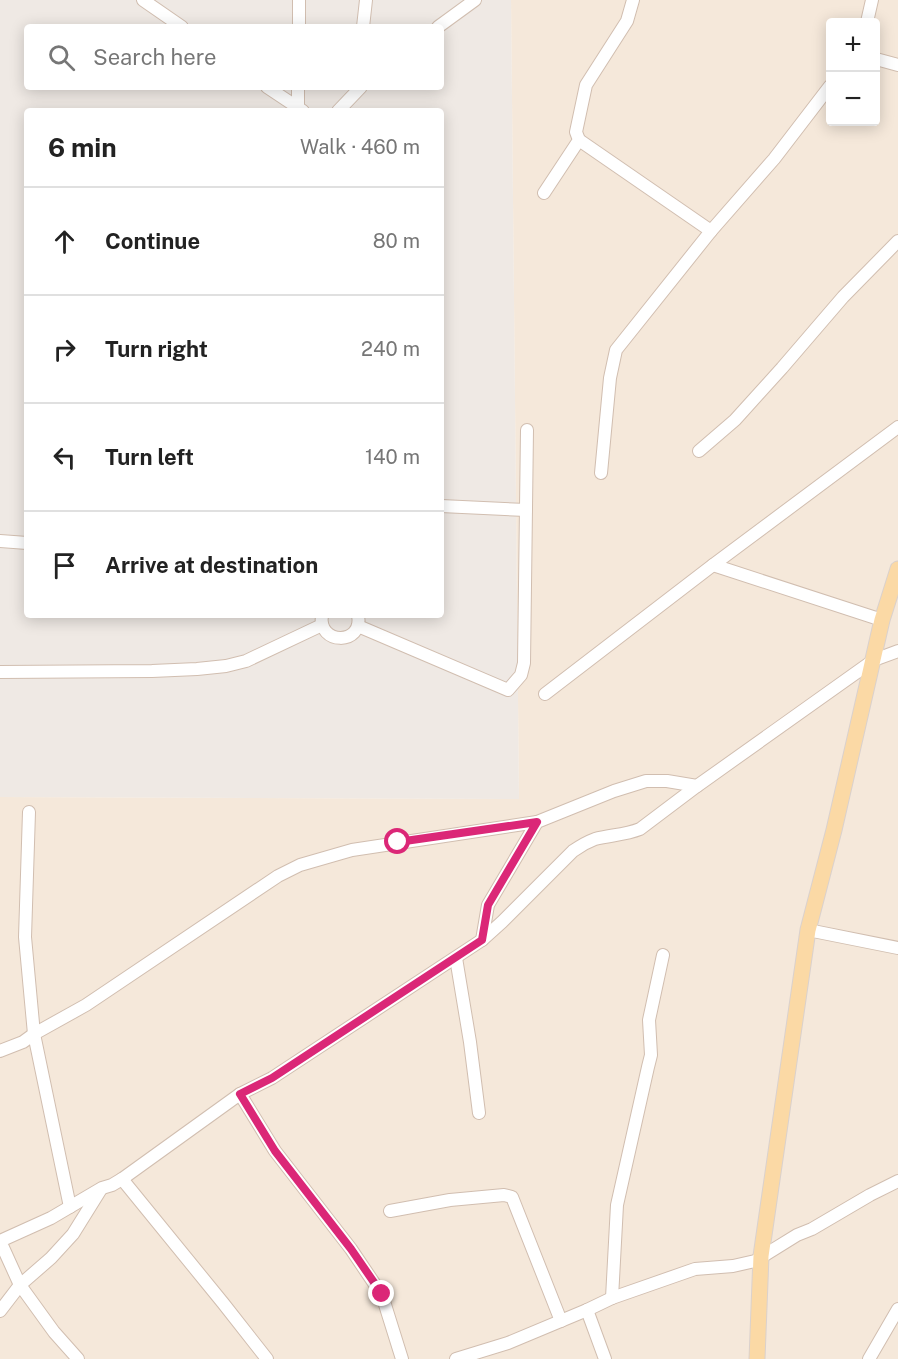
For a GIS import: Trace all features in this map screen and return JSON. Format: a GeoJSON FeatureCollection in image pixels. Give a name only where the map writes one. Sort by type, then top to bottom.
{"type":"FeatureCollection","features":[{"type":"Feature","properties":{"kind":"main road"},"geometry":{"type":"LineString","coordinates":[[756,1359],[761,1256],[808,930],[834,830],[882,620],[898,569]]}},
{"type":"Feature","properties":{"kind":"street"},"geometry":{"type":"LineString","coordinates":[[143,0],[178,24]]}},
{"type":"Feature","properties":{"kind":"street"},"geometry":{"type":"LineString","coordinates":[[299,0],[299,24]]}},
{"type":"Feature","properties":{"kind":"street"},"geometry":{"type":"LineString","coordinates":[[363,24],[366,0]]}},
{"type":"Feature","properties":{"kind":"street"},"geometry":{"type":"LineString","coordinates":[[442,24],[475,0]]}},
{"type":"Feature","properties":{"kind":"street"},"geometry":{"type":"LineString","coordinates":[[633,0],[627,21],[586,85],[576,132],[579,140],[711,231]]}},
{"type":"Feature","properties":{"kind":"street"},"geometry":{"type":"LineString","coordinates":[[868,18],[872,0]]}},
{"type":"Feature","properties":{"kind":"street"},"geometry":{"type":"LineString","coordinates":[[880,60],[898,65]]}},
{"type":"Feature","properties":{"kind":"street"},"geometry":{"type":"LineString","coordinates":[[271,90],[297,108]]}},
{"type":"Feature","properties":{"kind":"street"},"geometry":{"type":"LineString","coordinates":[[298,90],[300,108]]}},
{"type":"Feature","properties":{"kind":"street"},"geometry":{"type":"LineString","coordinates":[[341,108],[356,90]]}},
{"type":"Feature","properties":{"kind":"street"},"geometry":{"type":"LineString","coordinates":[[601,473],[610,378],[616,350],[826,92]]}},
{"type":"Feature","properties":{"kind":"street"},"geometry":{"type":"LineString","coordinates":[[544,193],[579,140]]}},
{"type":"Feature","properties":{"kind":"street"},"geometry":{"type":"LineString","coordinates":[[699,451],[735,420],[843,297],[898,241]]}},
{"type":"Feature","properties":{"kind":"street"},"geometry":{"type":"LineString","coordinates":[[545,694],[713,564],[898,427]]}},
{"type":"Feature","properties":{"kind":"street"},"geometry":{"type":"LineString","coordinates":[[0,672],[152,671],[226,666],[246,661],[322,620],[329,635],[340,638],[351,635],[358,620],[508,690],[521,675],[524,663],[527,430]]}},
{"type":"Feature","properties":{"kind":"street"},"geometry":{"type":"LineString","coordinates":[[444,506],[526,510]]}},
{"type":"Feature","properties":{"kind":"street"},"geometry":{"type":"LineString","coordinates":[[0,541],[24,543]]}},
{"type":"Feature","properties":{"kind":"street"},"geometry":{"type":"LineString","coordinates":[[713,564],[882,620]]}},
{"type":"Feature","properties":{"kind":"street"},"geometry":{"type":"LineString","coordinates":[[78,1359],[54,1332],[20,1285],[0,1241],[51,1218],[122,1179],[240,1094],[272,1078],[482,940],[573,851],[583,844],[640,829],[873,660],[898,651]]}},
{"type":"Feature","properties":{"kind":"street"},"geometry":{"type":"LineString","coordinates":[[0,1051],[23,1042],[86,1005],[278,876],[300,865],[352,850],[537,822],[614,790],[646,781],[667,781],[697,786]]}},
{"type":"Feature","properties":{"kind":"street"},"geometry":{"type":"LineString","coordinates":[[29,812],[25,938],[34,1034],[70,1207]]}},
{"type":"Feature","properties":{"kind":"street"},"geometry":{"type":"LineString","coordinates":[[482,940],[488,905],[537,822]]}},
{"type":"Feature","properties":{"kind":"street"},"geometry":{"type":"LineString","coordinates":[[808,930],[898,948]]}},
{"type":"Feature","properties":{"kind":"street"},"geometry":{"type":"LineString","coordinates":[[612,1298],[617,1204],[651,1055],[649,1020],[663,955]]}},
{"type":"Feature","properties":{"kind":"street"},"geometry":{"type":"LineString","coordinates":[[456,958],[479,1113]]}},
{"type":"Feature","properties":{"kind":"street"},"geometry":{"type":"LineString","coordinates":[[240,1094],[270,1144],[351,1249],[382,1294],[402,1359]]}},
{"type":"Feature","properties":{"kind":"street"},"geometry":{"type":"LineString","coordinates":[[122,1179],[267,1359]]}},
{"type":"Feature","properties":{"kind":"street"},"geometry":{"type":"LineString","coordinates":[[456,1359],[508,1343],[612,1298],[695,1269],[733,1266],[754,1261],[898,1181]]}},
{"type":"Feature","properties":{"kind":"street"},"geometry":{"type":"LineString","coordinates":[[0,1311],[20,1285],[51,1258],[73,1234],[102,1188]]}},
{"type":"Feature","properties":{"kind":"street"},"geometry":{"type":"LineString","coordinates":[[390,1211],[450,1200],[504,1194],[512,1197],[561,1321]]}},
{"type":"Feature","properties":{"kind":"street"},"geometry":{"type":"LineString","coordinates":[[869,1359],[898,1309]]}},
{"type":"Feature","properties":{"kind":"street"},"geometry":{"type":"LineString","coordinates":[[587,1310],[605,1359]]}},
{"type":"Feature","properties":{"kind":"shaded area"},"geometry":{"type":"Polygon","coordinates":[[[0,0],[511,0],[519,799],[0,797],[0,0]]]}},
{"type":"Feature","properties":{"kind":"shaded area"},"geometry":{"type":"Polygon","coordinates":[[[511,0],[898,0],[898,1359],[0,1359],[0,797],[519,799],[511,0]]]}},
{"type":"Feature","properties":{"kind":"route"},"geometry":{"type":"LineString","coordinates":[[382,1294],[351,1249],[265,1137],[240,1094],[272,1078],[482,940],[488,905],[537,822],[398,842]]}}]}
